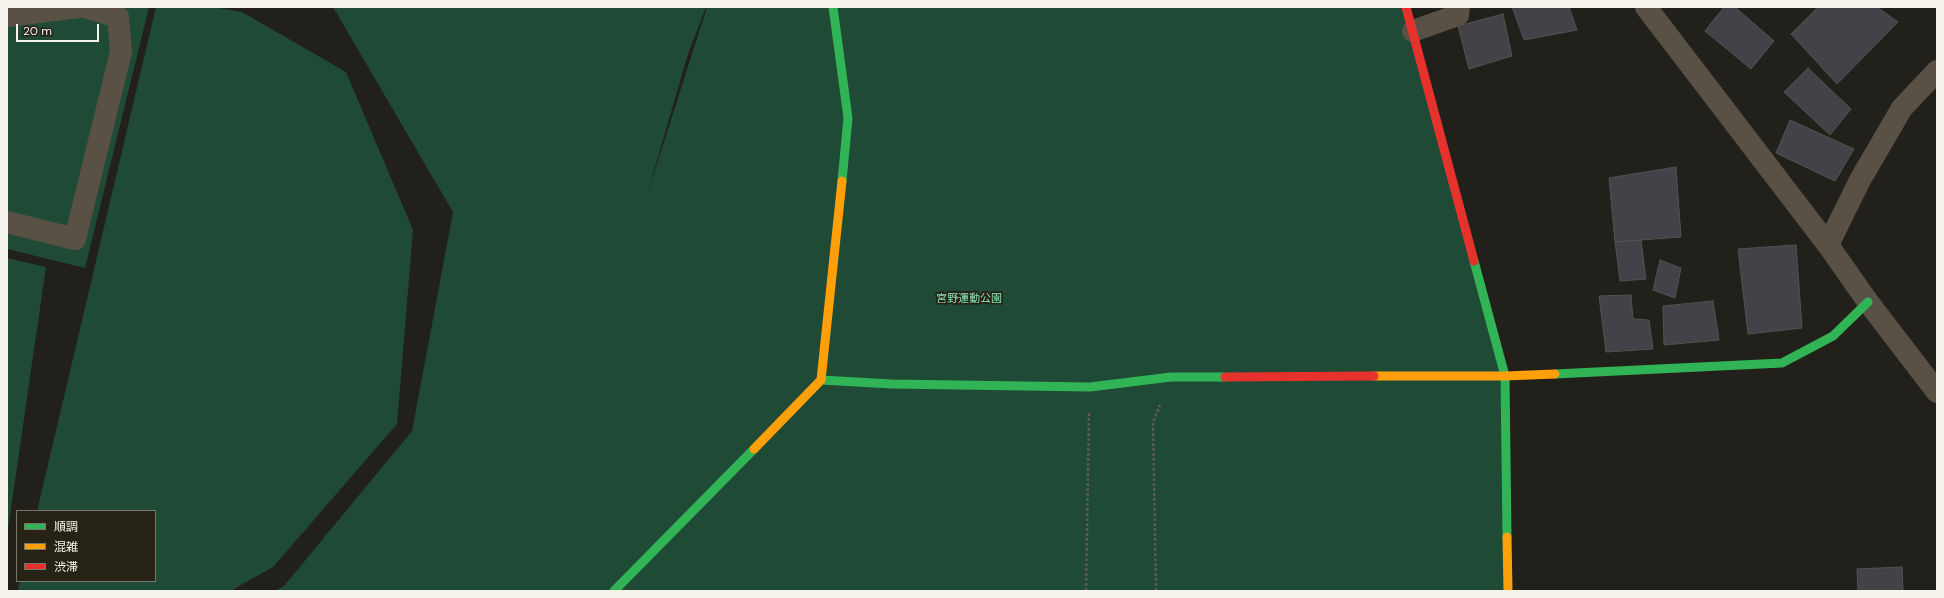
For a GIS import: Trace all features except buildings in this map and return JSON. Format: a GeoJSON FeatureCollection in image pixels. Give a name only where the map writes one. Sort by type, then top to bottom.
{"type":"FeatureCollection","features":[{"type":"Feature","properties":{"kind":"street"},"geometry":{"type":"LineString","coordinates":[[7,16],[79,7]]}},
{"type":"Feature","properties":{"kind":"street"},"geometry":{"type":"LineString","coordinates":[[7,222],[75,239],[121,52],[118,17],[86,7]]}},
{"type":"Feature","properties":{"kind":"street"},"geometry":{"type":"LineString","coordinates":[[614,591],[822,380],[848,118],[833,7]]}},
{"type":"Feature","properties":{"kind":"street"},"geometry":{"type":"LineString","coordinates":[[1406,7],[1505,376],[1508,591]]}},
{"type":"Feature","properties":{"kind":"street"},"geometry":{"type":"LineString","coordinates":[[1413,31],[1458,15],[1459,7]]}},
{"type":"Feature","properties":{"kind":"street"},"geometry":{"type":"LineString","coordinates":[[1646,7],[1828,244],[1868,302],[1937,392]]}},
{"type":"Feature","properties":{"kind":"street"},"geometry":{"type":"LineString","coordinates":[[1828,244],[1860,180],[1902,108],[1937,71]]}},
{"type":"Feature","properties":{"kind":"street"},"geometry":{"type":"LineString","coordinates":[[822,380],[892,384],[1090,387],[1170,377],[1505,376],[1782,363],[1833,336],[1868,302]]}},
{"type":"Feature","properties":{"kind":"path"},"geometry":{"type":"LineString","coordinates":[[1156,591],[1153,423],[1170,377]]}},
{"type":"Feature","properties":{"kind":"path"},"geometry":{"type":"LineString","coordinates":[[1086,591],[1090,387]]}},
{"type":"Feature","properties":{"kind":"green space"},"geometry":{"type":"Polygon","coordinates":[[[7,7],[149,7],[85,268],[7,249],[7,7]]]}},
{"type":"Feature","properties":{"kind":"green space"},"geometry":{"type":"Polygon","coordinates":[[[156,7],[213,7],[242,12],[346,72],[413,230],[397,424],[273,567],[230,591],[18,591],[20,582],[156,582],[156,510],[37,510],[156,7]]]}},
{"type":"Feature","properties":{"kind":"green space","name":"宮野運動公園"},"geometry":{"type":"Polygon","coordinates":[[[333,7],[706,7],[688,54],[647,195],[707,7],[1406,7],[1505,376],[1508,591],[275,591],[284,586],[412,431],[453,212],[333,7]]]}},
{"type":"Feature","properties":{"kind":"green space"},"geometry":{"type":"Polygon","coordinates":[[[7,258],[46,267],[7,536],[7,258]]]}},
{"type":"Feature","properties":{"kind":"traffic: fast"},"geometry":{"type":"LineString","coordinates":[[833,7],[848,118],[842,181]]}},
{"type":"Feature","properties":{"kind":"traffic: fast"},"geometry":{"type":"LineString","coordinates":[[1474,261],[1505,376],[1507,537]]}},
{"type":"Feature","properties":{"kind":"traffic: fast"},"geometry":{"type":"LineString","coordinates":[[1555,374],[1782,363],[1833,336],[1868,302]]}},
{"type":"Feature","properties":{"kind":"traffic: fast"},"geometry":{"type":"LineString","coordinates":[[821,380],[892,384],[1090,387],[1171,377],[1225,377]]}},
{"type":"Feature","properties":{"kind":"traffic: fast"},"geometry":{"type":"LineString","coordinates":[[614,591],[754,449]]}},
{"type":"Feature","properties":{"kind":"traffic: slow"},"geometry":{"type":"LineString","coordinates":[[754,449],[821,380],[842,181]]}},
{"type":"Feature","properties":{"kind":"traffic: slow"},"geometry":{"type":"LineString","coordinates":[[1374,376],[1505,376],[1555,374]]}},
{"type":"Feature","properties":{"kind":"traffic: slow"},"geometry":{"type":"LineString","coordinates":[[1507,537],[1508,591]]}},
{"type":"Feature","properties":{"kind":"traffic: jam"},"geometry":{"type":"LineString","coordinates":[[1406,7],[1474,261]]}},
{"type":"Feature","properties":{"kind":"traffic: jam"},"geometry":{"type":"LineString","coordinates":[[1225,377],[1374,376]]}}]}
